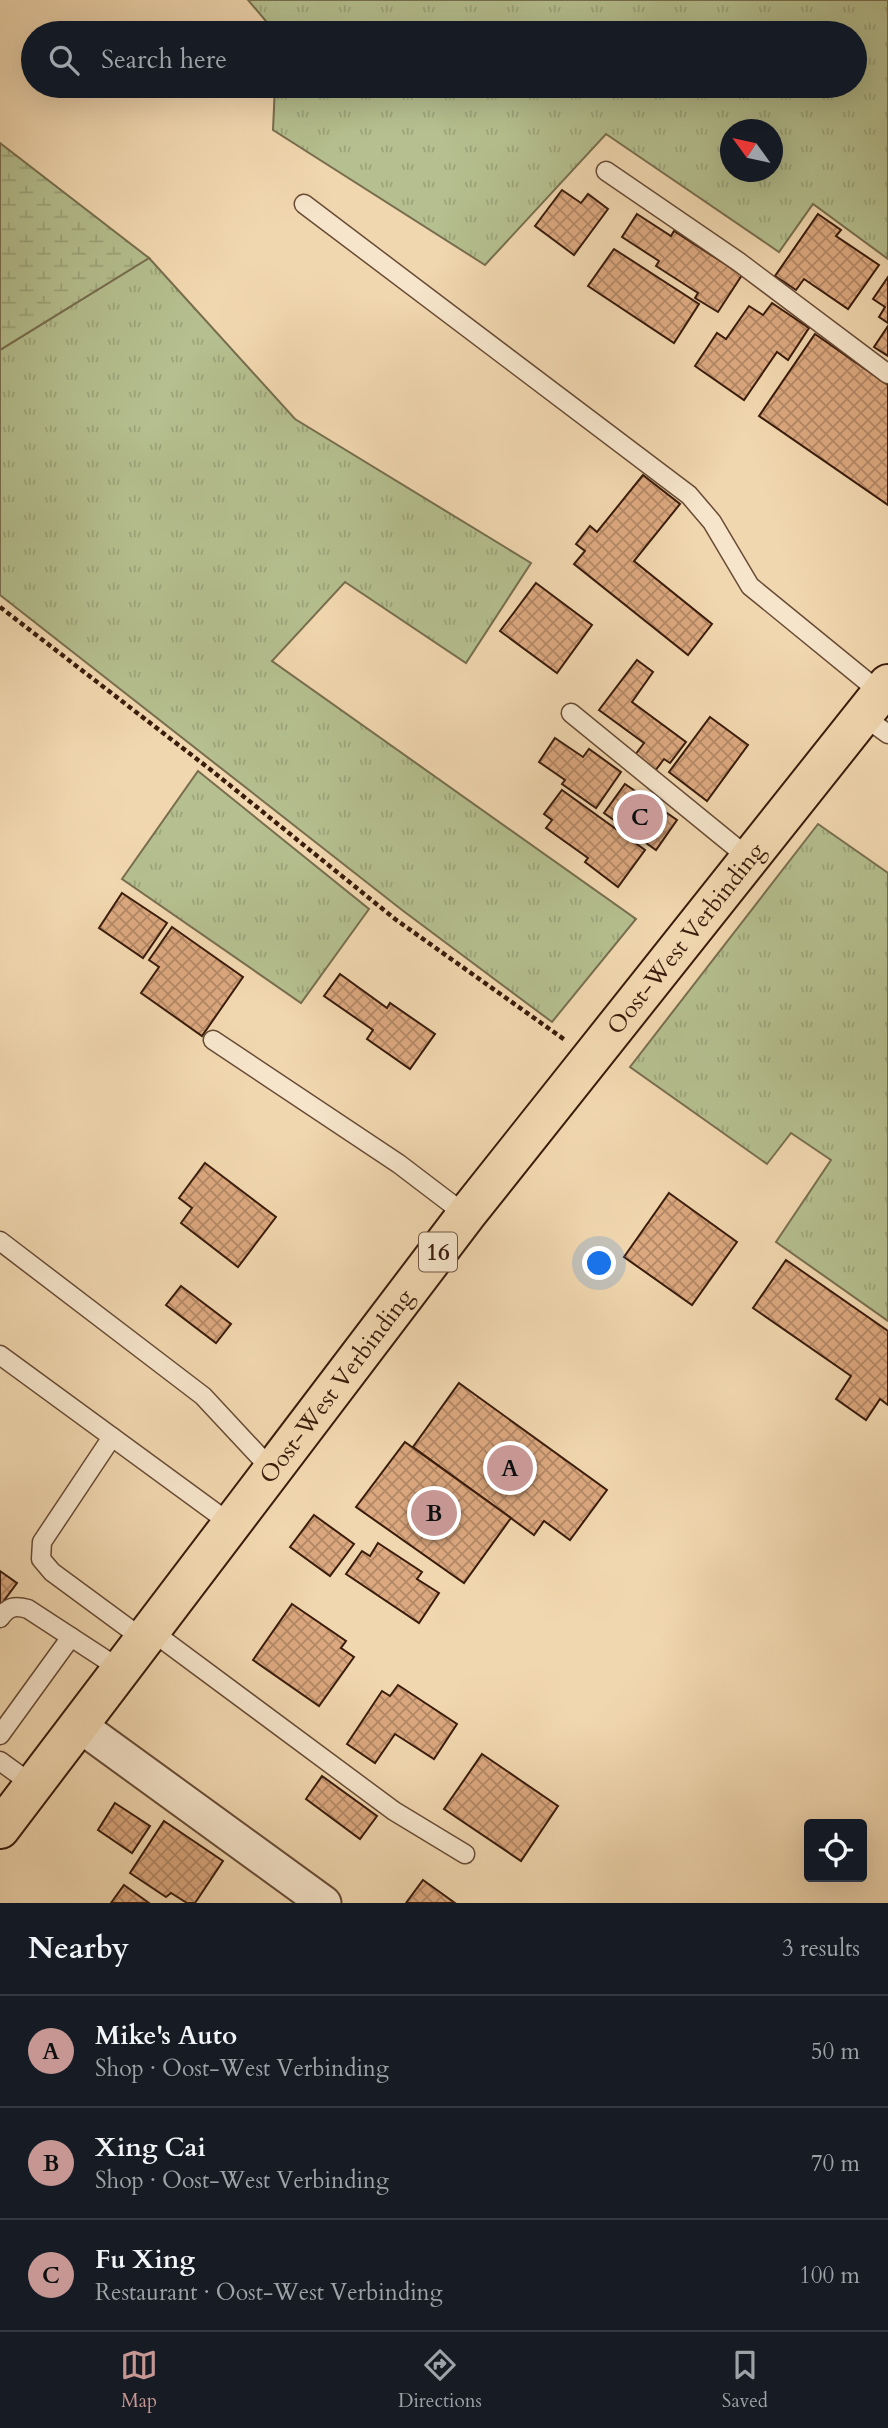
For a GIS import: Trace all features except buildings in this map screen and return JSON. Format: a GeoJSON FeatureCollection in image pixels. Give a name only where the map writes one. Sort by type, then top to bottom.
{"type":"FeatureCollection","features":[{"type":"Feature","properties":{"kind":"main road","name":"Oost-West Verbinding"},"geometry":{"type":"LineString","coordinates":[[0,1829],[467,1216],[750,859],[880,707]]}},
{"type":"Feature","properties":{"kind":"street"},"geometry":{"type":"LineString","coordinates":[[79,1724],[324,1903]]}},
{"type":"Feature","properties":{"kind":"lane"},"geometry":{"type":"LineString","coordinates":[[606,171],[739,262],[888,374]]}},
{"type":"Feature","properties":{"kind":"lane"},"geometry":{"type":"LineString","coordinates":[[304,204],[689,495],[712,522],[750,586],[880,707]]}},
{"type":"Feature","properties":{"kind":"lane"},"geometry":{"type":"LineString","coordinates":[[571,713],[750,859]]}},
{"type":"Feature","properties":{"kind":"lane"},"geometry":{"type":"LineString","coordinates":[[213,1040],[399,1164],[467,1216]]}},
{"type":"Feature","properties":{"kind":"lane"},"geometry":{"type":"LineString","coordinates":[[0,1241],[203,1396],[272,1470]]}},
{"type":"Feature","properties":{"kind":"lane"},"geometry":{"type":"LineString","coordinates":[[0,1355],[231,1524]]}},
{"type":"Feature","properties":{"kind":"lane"},"geometry":{"type":"LineString","coordinates":[[112,1437],[41,1542],[41,1559],[52,1573],[146,1635],[394,1811],[465,1854]]}},
{"type":"Feature","properties":{"kind":"lane"},"geometry":{"type":"LineString","coordinates":[[0,1618],[7,1608],[17,1605],[120,1669]]}},
{"type":"Feature","properties":{"kind":"lane"},"geometry":{"type":"LineString","coordinates":[[0,1735],[71,1637]]}},
{"type":"Feature","properties":{"kind":"lane"},"geometry":{"type":"LineString","coordinates":[[0,1761],[33,1784]]}},
{"type":"Feature","properties":{"kind":"path"},"geometry":{"type":"LineString","coordinates":[[0,607],[211,770],[395,919],[591,1059]]}},
{"type":"Feature","properties":{"kind":"green space"},"geometry":{"type":"Polygon","coordinates":[[[248,0],[888,0],[888,259],[813,204],[779,252],[606,134],[485,265],[273,130],[274,98],[867,98],[867,21],[266,21],[248,0]]]}},
{"type":"Feature","properties":{"kind":"green space"},"geometry":{"type":"Polygon","coordinates":[[[0,143],[149,258],[0,350],[0,143]]]}},
{"type":"Feature","properties":{"kind":"green space"},"geometry":{"type":"Polygon","coordinates":[[[149,258],[295,419],[531,563],[466,663],[345,582],[272,661],[636,919],[552,1022],[402,910],[0,595],[0,350],[149,258]]]}},
{"type":"Feature","properties":{"kind":"green space"},"geometry":{"type":"Polygon","coordinates":[[[198,771],[369,909],[301,1003],[122,879],[198,771]]]}},
{"type":"Feature","properties":{"kind":"green space"},"geometry":{"type":"Polygon","coordinates":[[[818,824],[888,873],[888,1321],[776,1242],[831,1160],[791,1133],[767,1164],[630,1067],[818,824]]]}},
{"type":"Feature","properties":{"kind":"place","name":"Fu Xing"},"geometry":{"type":"Point","coordinates":[640,817]}},
{"type":"Feature","properties":{"kind":"place","name":"Mike's Auto"},"geometry":{"type":"Point","coordinates":[510,1468]}},
{"type":"Feature","properties":{"kind":"place","name":"Xing Cai"},"geometry":{"type":"Point","coordinates":[434,1513]}}]}
